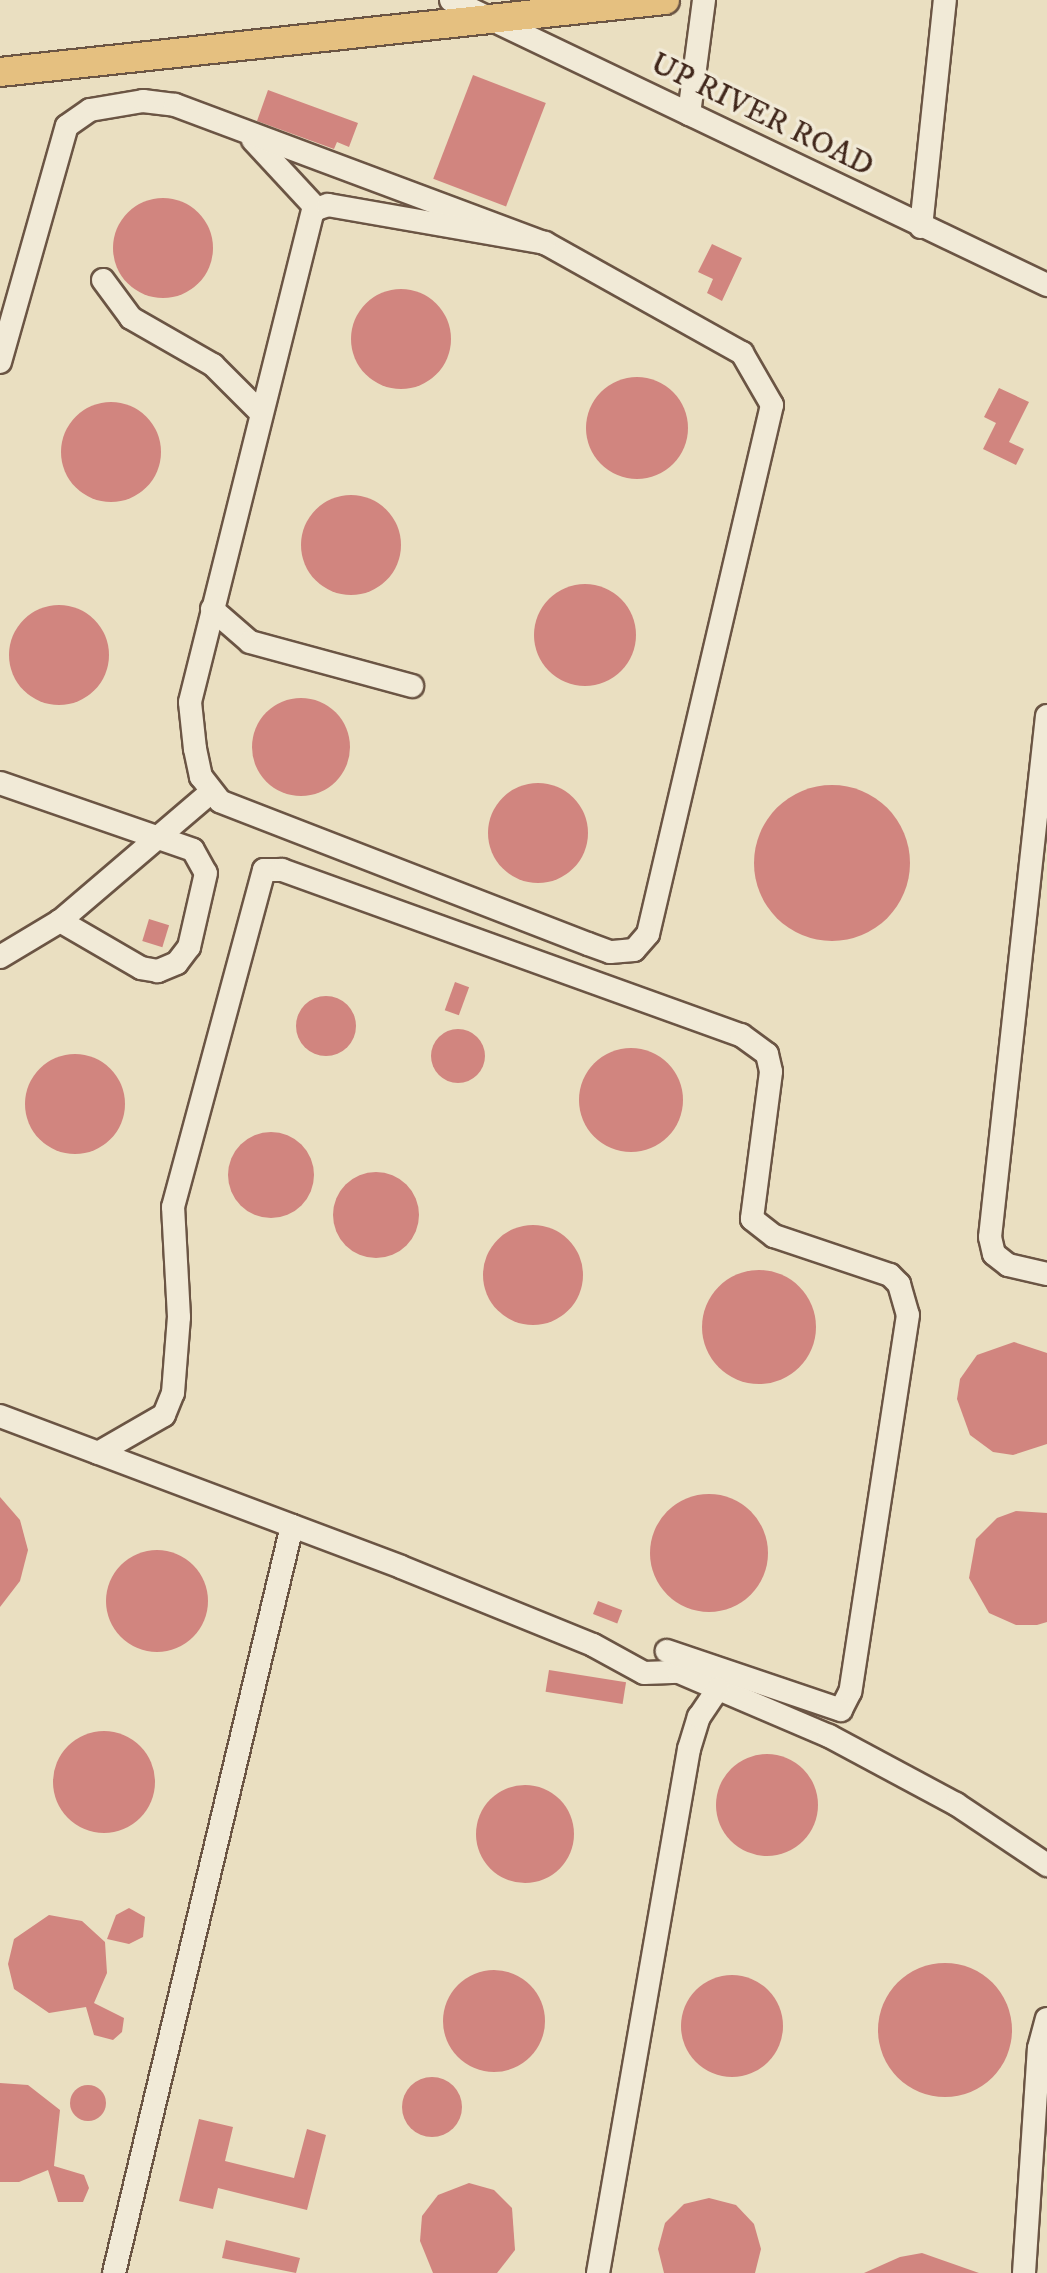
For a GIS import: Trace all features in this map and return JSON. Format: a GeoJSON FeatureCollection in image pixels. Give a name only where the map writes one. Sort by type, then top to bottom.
{"type":"FeatureCollection","features":[{"type":"Feature","properties":{"kind":"main road"},"geometry":{"type":"LineString","coordinates":[[0,72],[665,0]]}},
{"type":"Feature","properties":{"kind":"street","name":"UP RIVER ROAD"},"geometry":{"type":"LineString","coordinates":[[451,0],[478,18],[689,114],[1047,285]]}},
{"type":"Feature","properties":{"kind":"street"},"geometry":{"type":"LineString","coordinates":[[689,114],[704,0]]}},
{"type":"Feature","properties":{"kind":"street"},"geometry":{"type":"LineString","coordinates":[[921,227],[945,0]]}},
{"type":"Feature","properties":{"kind":"street"},"geometry":{"type":"LineString","coordinates":[[0,362],[67,126],[75,116],[143,101],[175,105],[545,243],[723,337],[742,353],[772,405],[648,934],[634,950],[610,952],[210,793],[198,763],[190,702],[261,413],[317,209]]}},
{"type":"Feature","properties":{"kind":"street"},"geometry":{"type":"LineString","coordinates":[[240,129],[317,209]]}},
{"type":"Feature","properties":{"kind":"street"},"geometry":{"type":"LineString","coordinates":[[317,209],[328,205],[545,243]]}},
{"type":"Feature","properties":{"kind":"street"},"geometry":{"type":"LineString","coordinates":[[103,280],[131,318],[213,365],[261,413]]}},
{"type":"Feature","properties":{"kind":"street"},"geometry":{"type":"LineString","coordinates":[[212,609],[250,642],[412,686]]}},
{"type":"Feature","properties":{"kind":"street"},"geometry":{"type":"LineString","coordinates":[[1047,716],[990,1237],[994,1254],[1008,1265],[1047,1274]]}},
{"type":"Feature","properties":{"kind":"street"},"geometry":{"type":"LineString","coordinates":[[0,783],[193,850],[206,873],[189,947],[177,963],[158,971],[141,968],[60,921]]}},
{"type":"Feature","properties":{"kind":"street"},"geometry":{"type":"LineString","coordinates":[[0,957],[60,921],[210,793]]}},
{"type":"Feature","properties":{"kind":"street"},"geometry":{"type":"LineString","coordinates":[[98,1453],[164,1415],[173,1393],[179,1317],[173,1207],[264,870],[282,870],[741,1035],[767,1054],[771,1072],[752,1219],[774,1236],[890,1275],[899,1284],[908,1315],[850,1692],[841,1710],[667,1651]]}},
{"type":"Feature","properties":{"kind":"street"},"geometry":{"type":"LineString","coordinates":[[0,1416],[292,1526],[593,1645],[644,1673],[679,1672],[829,1736],[956,1804],[1047,1865]]}},
{"type":"Feature","properties":{"kind":"street"},"geometry":{"type":"LineString","coordinates":[[114,2273],[292,1526]]}},
{"type":"Feature","properties":{"kind":"street"},"geometry":{"type":"LineString","coordinates":[[598,2273],[689,1749],[718,1689]]}},
{"type":"Feature","properties":{"kind":"street"},"geometry":{"type":"LineString","coordinates":[[1024,2273],[1039,2048],[1047,2019]]}},
{"type":"Feature","properties":{"kind":"building"},"geometry":{"type":"Polygon","coordinates":[[[473,75],[546,103],[506,207],[433,179],[473,75]]]}},
{"type":"Feature","properties":{"kind":"building"},"geometry":{"type":"Polygon","coordinates":[[[268,90],[358,123],[349,147],[337,142],[334,149],[257,121],[268,90]]]}},
{"type":"Feature","properties":{"kind":"building"},"geometry":{"type":"Polygon","coordinates":[[[163,198],[182,202],[198,213],[209,229],[213,248],[209,267],[198,283],[182,294],[163,298],[144,294],[128,283],[117,267],[113,248],[117,229],[128,213],[144,202],[163,198]]]}},
{"type":"Feature","properties":{"kind":"building"},"geometry":{"type":"Polygon","coordinates":[[[712,244],[742,258],[722,301],[707,293],[713,279],[698,272],[712,244]]]}},
{"type":"Feature","properties":{"kind":"building"},"geometry":{"type":"Polygon","coordinates":[[[391,289],[411,289],[437,303],[448,320],[451,339],[448,358],[437,375],[411,389],[391,389],[373,381],[359,367],[351,349],[351,329],[359,311],[373,297],[391,289]]]}},
{"type":"Feature","properties":{"kind":"building"},"geometry":{"type":"Polygon","coordinates":[[[637,377],[656,381],[673,392],[684,409],[688,428],[684,447],[673,464],[656,475],[637,479],[618,475],[601,464],[590,447],[586,428],[590,409],[601,392],[618,381],[637,377]]]}},
{"type":"Feature","properties":{"kind":"building"},"geometry":{"type":"Polygon","coordinates":[[[999,388],[1029,402],[1009,442],[1024,449],[1016,465],[983,449],[996,423],[984,417],[999,388]]]}},
{"type":"Feature","properties":{"kind":"building"},"geometry":{"type":"Polygon","coordinates":[[[111,402],[130,405],[147,416],[158,433],[161,452],[158,471],[147,488],[130,499],[111,502],[92,499],[75,488],[64,471],[61,452],[64,433],[75,416],[92,405],[111,402]]]}},
{"type":"Feature","properties":{"kind":"building"},"geometry":{"type":"Polygon","coordinates":[[[351,495],[370,499],[387,509],[397,526],[401,545],[397,564],[387,581],[370,591],[351,595],[332,591],[315,581],[305,564],[301,545],[305,526],[315,509],[332,499],[351,495]]]}},
{"type":"Feature","properties":{"kind":"building"},"geometry":{"type":"Polygon","coordinates":[[[585,584],[605,588],[621,599],[632,615],[636,635],[632,655],[621,671],[605,682],[585,686],[565,682],[549,671],[538,655],[534,635],[538,615],[549,599],[565,588],[585,584]]]}},
{"type":"Feature","properties":{"kind":"building"},"geometry":{"type":"Polygon","coordinates":[[[59,605],[87,613],[101,627],[109,655],[101,683],[87,697],[59,705],[31,697],[17,683],[9,655],[17,627],[31,613],[59,605]]]}},
{"type":"Feature","properties":{"kind":"building"},"geometry":{"type":"Polygon","coordinates":[[[301,698],[320,701],[336,712],[347,728],[350,747],[347,766],[336,782],[320,793],[301,796],[282,793],[266,782],[255,766],[252,747],[255,728],[266,712],[282,701],[301,698]]]}},
{"type":"Feature","properties":{"kind":"building"},"geometry":{"type":"Polygon","coordinates":[[[538,783],[566,791],[580,805],[588,833],[580,861],[566,875],[538,883],[510,875],[496,861],[488,833],[496,805],[510,791],[538,783]]]}},
{"type":"Feature","properties":{"kind":"building"},"geometry":{"type":"Polygon","coordinates":[[[832,785],[862,791],[887,808],[904,833],[910,863],[904,893],[887,918],[862,935],[832,941],[802,935],[777,918],[760,893],[754,863],[760,833],[777,808],[802,791],[832,785]]]}},
{"type":"Feature","properties":{"kind":"building"},"geometry":{"type":"Polygon","coordinates":[[[149,919],[169,925],[162,947],[142,941],[149,919]]]}},
{"type":"Feature","properties":{"kind":"building"},"geometry":{"type":"Polygon","coordinates":[[[455,982],[469,987],[459,1015],[445,1010],[455,982]]]}},
{"type":"Feature","properties":{"kind":"building"},"geometry":{"type":"Polygon","coordinates":[[[326,996],[338,998],[347,1005],[354,1014],[354,1038],[347,1047],[338,1054],[326,1056],[314,1054],[305,1047],[298,1038],[296,1026],[298,1014],[305,1005],[314,998],[326,996]]]}},
{"type":"Feature","properties":{"kind":"building"},"geometry":{"type":"Polygon","coordinates":[[[458,1029],[477,1037],[485,1056],[477,1075],[458,1083],[439,1075],[431,1056],[439,1037],[458,1029]]]}},
{"type":"Feature","properties":{"kind":"building"},"geometry":{"type":"Polygon","coordinates":[[[631,1048],[651,1052],[668,1063],[679,1080],[683,1100],[679,1120],[668,1137],[651,1148],[631,1152],[611,1148],[594,1137],[583,1120],[579,1100],[583,1080],[594,1063],[611,1052],[631,1048]]]}},
{"type":"Feature","properties":{"kind":"building"},"geometry":{"type":"Polygon","coordinates":[[[75,1054],[94,1058],[110,1069],[121,1085],[125,1104],[121,1123],[110,1139],[94,1150],[75,1154],[56,1150],[40,1139],[29,1123],[25,1104],[29,1085],[40,1069],[56,1058],[75,1054]]]}},
{"type":"Feature","properties":{"kind":"building"},"geometry":{"type":"Polygon","coordinates":[[[271,1132],[295,1139],[307,1151],[314,1175],[307,1199],[295,1211],[271,1218],[247,1211],[235,1199],[228,1175],[235,1151],[247,1139],[271,1132]]]}},
{"type":"Feature","properties":{"kind":"building"},"geometry":{"type":"Polygon","coordinates":[[[376,1172],[400,1179],[412,1191],[419,1215],[412,1239],[400,1251],[376,1258],[352,1251],[340,1239],[333,1215],[340,1191],[352,1179],[376,1172]]]}},
{"type":"Feature","properties":{"kind":"building"},"geometry":{"type":"Polygon","coordinates":[[[533,1225],[552,1229],[569,1239],[579,1256],[583,1275],[579,1294],[569,1311],[552,1321],[533,1325],[514,1321],[497,1311],[487,1294],[483,1275],[487,1256],[497,1239],[514,1229],[533,1225]]]}},
{"type":"Feature","properties":{"kind":"building"},"geometry":{"type":"Polygon","coordinates":[[[759,1270],[791,1279],[807,1295],[816,1327],[807,1359],[791,1375],[759,1384],[727,1375],[711,1359],[702,1327],[711,1295],[727,1279],[759,1270]]]}},
{"type":"Feature","properties":{"kind":"building"},"geometry":{"type":"Polygon","coordinates":[[[1014,1342],[1047,1353],[1047,1444],[1013,1455],[993,1452],[970,1435],[957,1399],[960,1379],[977,1355],[1014,1342]]]}},
{"type":"Feature","properties":{"kind":"building"},"geometry":{"type":"Polygon","coordinates":[[[709,1494],[742,1504],[758,1520],[768,1553],[758,1586],[742,1602],[709,1612],[676,1602],[660,1586],[650,1553],[660,1520],[676,1504],[709,1494]]]}},
{"type":"Feature","properties":{"kind":"building"},"geometry":{"type":"Polygon","coordinates":[[[0,1497],[20,1520],[28,1550],[20,1581],[0,1607],[0,1497]]]}},
{"type":"Feature","properties":{"kind":"building"},"geometry":{"type":"Polygon","coordinates":[[[1016,1511],[1047,1513],[1047,1622],[1037,1625],[1016,1625],[989,1613],[969,1578],[976,1539],[997,1518],[1016,1511]]]}},
{"type":"Feature","properties":{"kind":"building"},"geometry":{"type":"Polygon","coordinates":[[[157,1550],[176,1554],[193,1565],[204,1582],[208,1601],[204,1620],[193,1637],[176,1648],[157,1652],[138,1648],[121,1637],[110,1620],[106,1601],[110,1582],[121,1565],[138,1554],[157,1550]]]}},
{"type":"Feature","properties":{"kind":"building"},"geometry":{"type":"Polygon","coordinates":[[[598,1601],[622,1610],[617,1623],[593,1614],[598,1601]]]}},
{"type":"Feature","properties":{"kind":"building"},"geometry":{"type":"Polygon","coordinates":[[[549,1670],[626,1682],[623,1704],[546,1692],[549,1670]]]}},
{"type":"Feature","properties":{"kind":"building"},"geometry":{"type":"Polygon","coordinates":[[[104,1731],[123,1735],[140,1746],[151,1763],[155,1782],[151,1801],[140,1818],[123,1829],[104,1833],[85,1829],[68,1818],[57,1801],[53,1782],[57,1763],[68,1746],[85,1735],[104,1731]]]}},
{"type":"Feature","properties":{"kind":"building"},"geometry":{"type":"Polygon","coordinates":[[[767,1754],[787,1758],[803,1769],[814,1785],[818,1805],[814,1825],[803,1841],[787,1852],[767,1856],[747,1852],[731,1841],[720,1825],[716,1805],[720,1785],[731,1769],[747,1758],[767,1754]]]}},
{"type":"Feature","properties":{"kind":"building"},"geometry":{"type":"Polygon","coordinates":[[[525,1785],[544,1789],[559,1800],[570,1815],[574,1834],[570,1853],[559,1868],[544,1879],[525,1883],[506,1879],[491,1868],[480,1853],[476,1834],[480,1815],[491,1800],[506,1789],[525,1785]]]}},
{"type":"Feature","properties":{"kind":"building"},"geometry":{"type":"Polygon","coordinates":[[[129,1908],[145,1917],[143,1937],[129,1944],[107,1939],[116,1915],[129,1908]]]}},
{"type":"Feature","properties":{"kind":"building"},"geometry":{"type":"Polygon","coordinates":[[[49,1915],[82,1921],[105,1942],[107,1973],[94,2003],[124,2018],[122,2032],[113,2040],[94,2035],[86,2007],[49,2013],[14,1989],[8,1964],[14,1939],[49,1915]]]}},
{"type":"Feature","properties":{"kind":"building"},"geometry":{"type":"Polygon","coordinates":[[[945,1963],[970,1969],[992,1983],[1006,2005],[1012,2030],[1006,2055],[992,2077],[970,2091],[945,2097],[920,2091],[898,2077],[884,2055],[878,2030],[884,2005],[898,1983],[920,1969],[945,1963]]]}},
{"type":"Feature","properties":{"kind":"building"},"geometry":{"type":"Polygon","coordinates":[[[494,1970],[523,1978],[537,1992],[545,2021],[537,2050],[523,2064],[494,2072],[465,2064],[451,2050],[443,2021],[451,1992],[465,1978],[494,1970]]]}},
{"type":"Feature","properties":{"kind":"building"},"geometry":{"type":"Polygon","coordinates":[[[732,1975],[752,1979],[768,1990],[779,2006],[783,2026],[779,2046],[768,2062],[752,2073],[732,2077],[712,2073],[696,2062],[685,2046],[681,2026],[685,2006],[696,1990],[712,1979],[732,1975]]]}},
{"type":"Feature","properties":{"kind":"building"},"geometry":{"type":"Polygon","coordinates":[[[432,2077],[444,2079],[453,2086],[460,2095],[460,2119],[453,2128],[444,2135],[432,2137],[420,2135],[411,2128],[404,2119],[402,2107],[404,2095],[411,2086],[420,2079],[432,2077]]]}},
{"type":"Feature","properties":{"kind":"building"},"geometry":{"type":"Polygon","coordinates":[[[0,2083],[28,2085],[60,2110],[54,2166],[84,2175],[89,2188],[83,2202],[58,2202],[48,2170],[19,2182],[0,2182],[0,2083]]]}},
{"type":"Feature","properties":{"kind":"building"},"geometry":{"type":"Polygon","coordinates":[[[88,2085],[101,2090],[106,2103],[101,2116],[88,2121],[75,2116],[70,2103],[75,2090],[88,2085]]]}},
{"type":"Feature","properties":{"kind":"building"},"geometry":{"type":"Polygon","coordinates":[[[199,2119],[233,2127],[225,2161],[294,2178],[307,2129],[326,2135],[307,2210],[218,2188],[213,2209],[179,2201],[199,2119]]]}},
{"type":"Feature","properties":{"kind":"building"},"geometry":{"type":"Polygon","coordinates":[[[469,2183],[494,2190],[512,2208],[515,2250],[497,2273],[433,2273],[420,2241],[422,2216],[438,2195],[469,2183]]]}},
{"type":"Feature","properties":{"kind":"building"},"geometry":{"type":"Polygon","coordinates":[[[709,2198],[736,2205],[754,2224],[761,2249],[755,2273],[664,2273],[658,2249],[665,2223],[684,2204],[709,2198]]]}},
{"type":"Feature","properties":{"kind":"building"},"geometry":{"type":"Polygon","coordinates":[[[226,2240],[300,2258],[296,2273],[222,2258],[226,2240]]]}},
{"type":"Feature","properties":{"kind":"building"},"geometry":{"type":"Polygon","coordinates":[[[922,2253],[979,2273],[864,2273],[900,2257],[922,2253]]]}}]}
